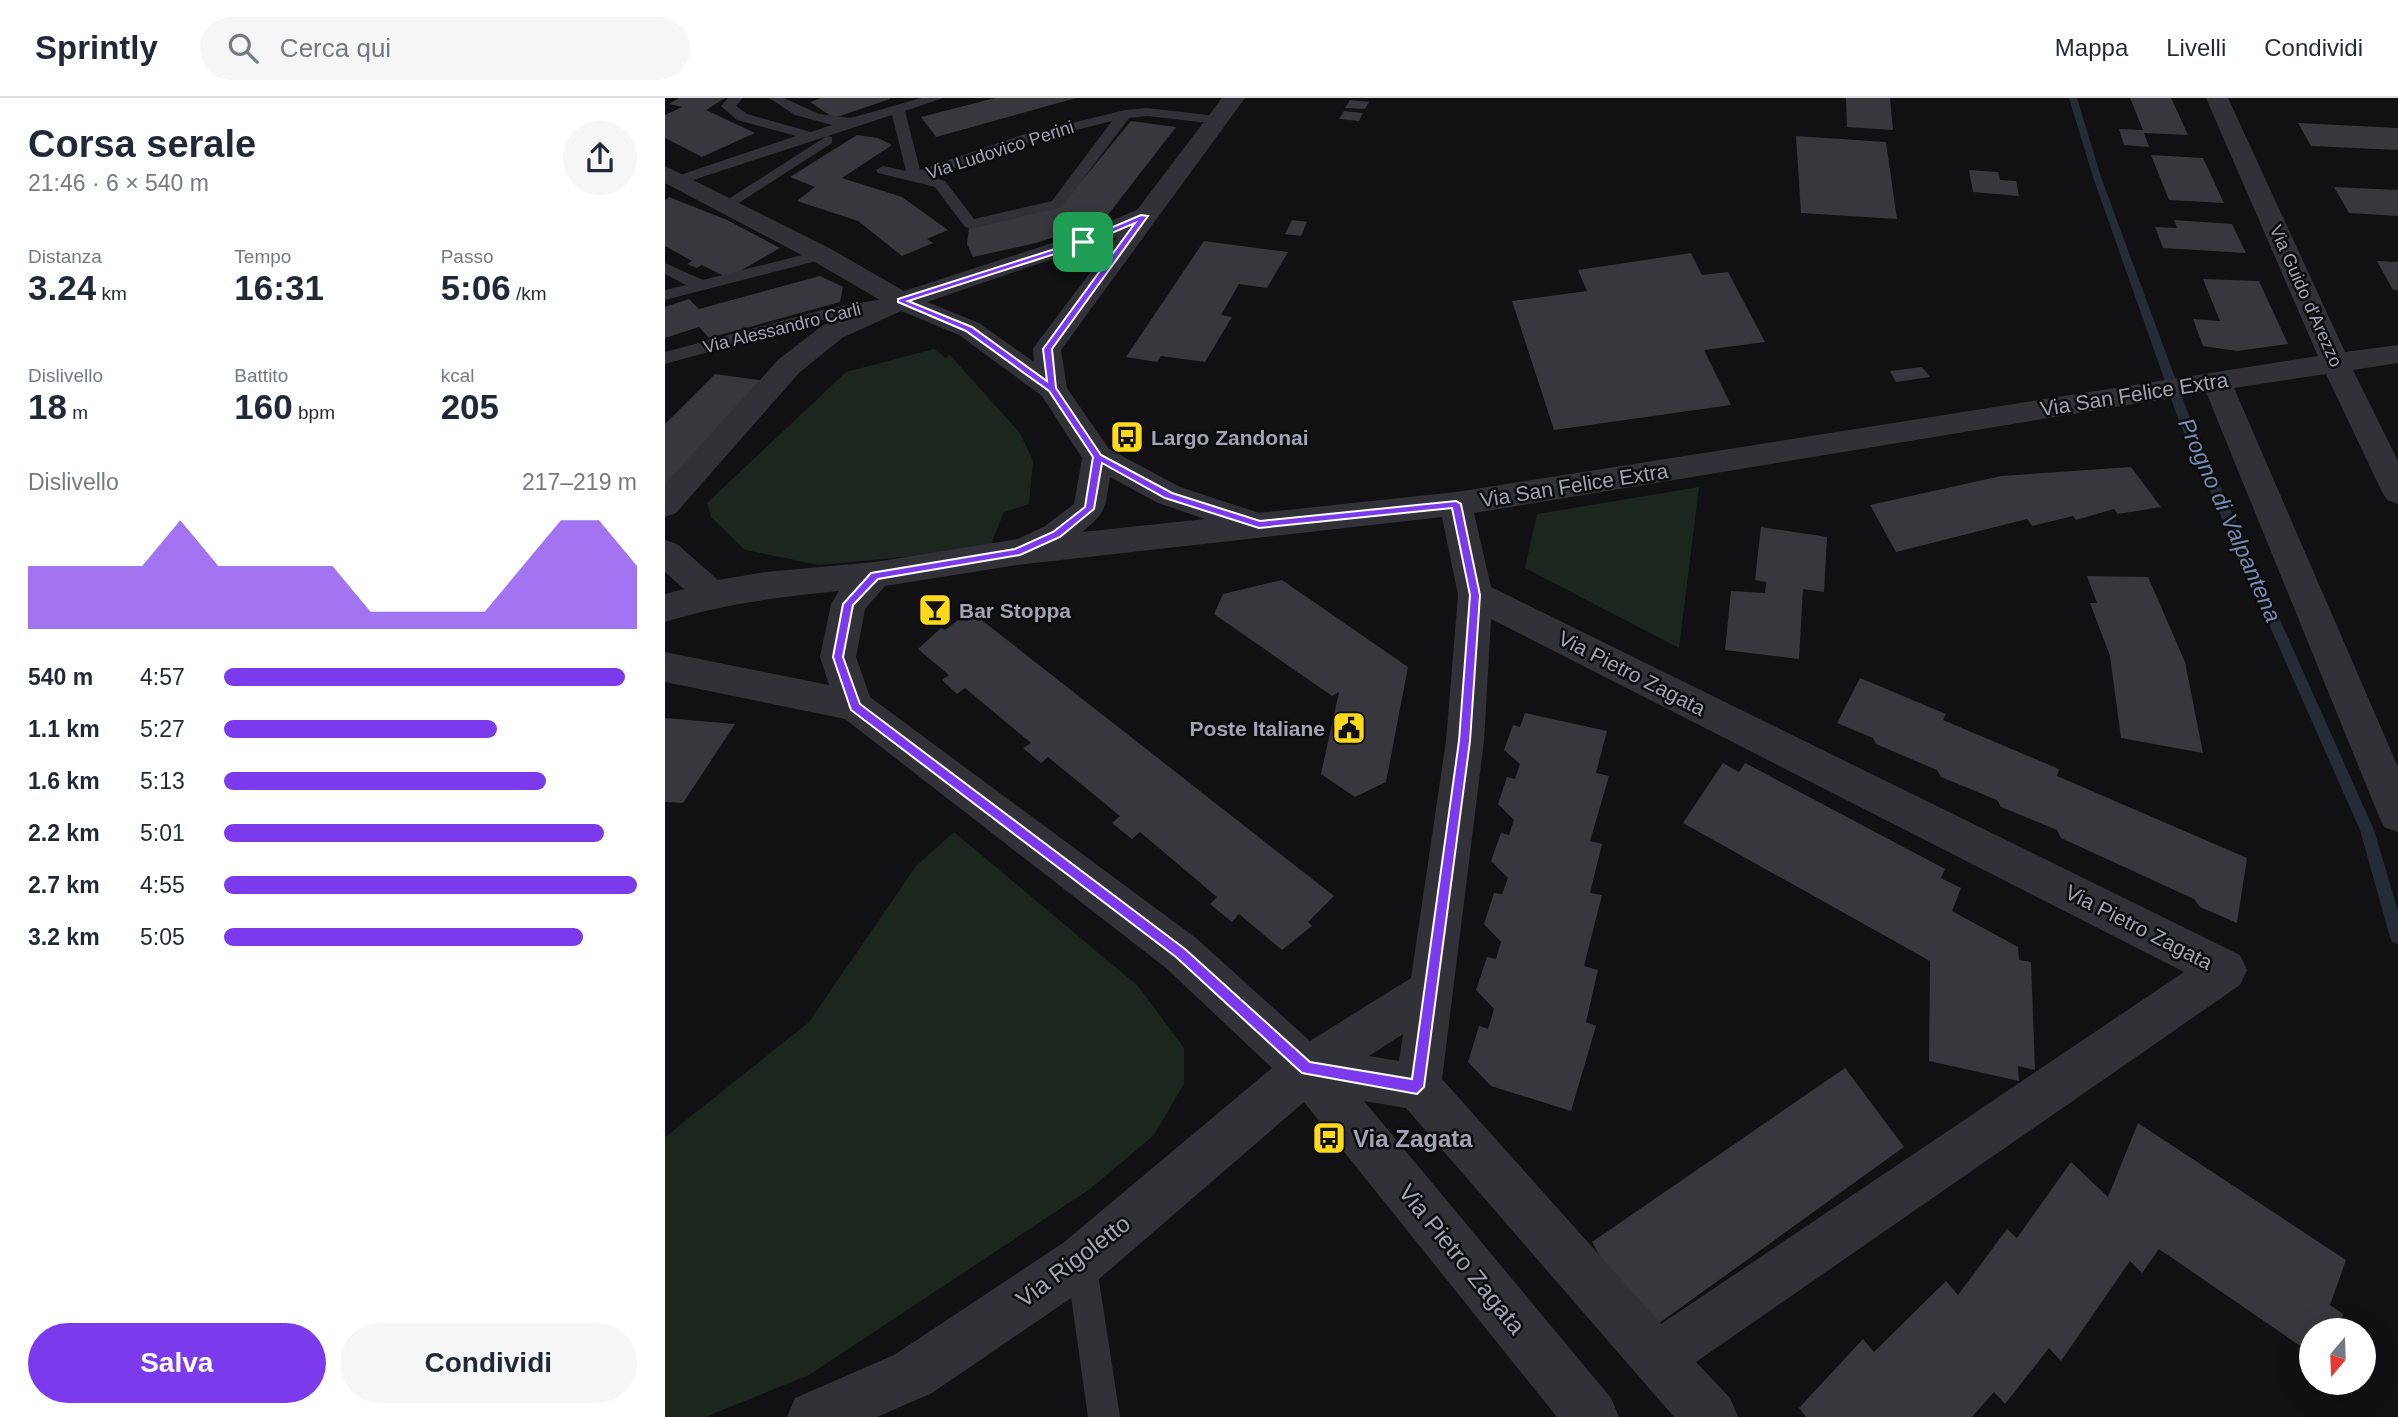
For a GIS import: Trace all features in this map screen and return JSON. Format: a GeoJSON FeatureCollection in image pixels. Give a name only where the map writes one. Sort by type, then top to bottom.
{"type":"FeatureCollection","features":[{"type":"Feature","properties":{"kind":"street"},"geometry":{"type":"LineString","coordinates":[[1052,389],[1047,349],[1234,98]]}},
{"type":"Feature","properties":{"kind":"street","name":"Via Guido d'Arezzo"},"geometry":{"type":"LineString","coordinates":[[2217,98],[2336,364],[2398,492]]}},
{"type":"Feature","properties":{"kind":"street"},"geometry":{"type":"LineString","coordinates":[[672,176],[901,301],[969,329],[1052,389],[1098,457],[1169,495],[1259,525]]}},
{"type":"Feature","properties":{"kind":"street"},"geometry":{"type":"LineString","coordinates":[[665,505],[789,366],[832,332],[901,301],[1083,242],[1144,216]]}},
{"type":"Feature","properties":{"kind":"street","name":"Via San Felice Extra"},"geometry":{"type":"LineString","coordinates":[[665,607],[712,594],[765,585],[875,575],[1017,552],[1456,504],[2398,354]]}},
{"type":"Feature","properties":{"kind":"street"},"geometry":{"type":"LineString","coordinates":[[2210,382],[2236,423],[2388,760],[2398,814]]}},
{"type":"Feature","properties":{"kind":"street"},"geometry":{"type":"LineString","coordinates":[[1017,552],[1056,535],[1089,509],[1098,457]]}},
{"type":"Feature","properties":{"kind":"street"},"geometry":{"type":"LineString","coordinates":[[1417,1087],[1465,741],[1475,595],[1456,504]]}},
{"type":"Feature","properties":{"kind":"street"},"geometry":{"type":"LineString","coordinates":[[665,553],[712,594]]}},
{"type":"Feature","properties":{"kind":"street"},"geometry":{"type":"LineString","coordinates":[[855,706],[838,657],[848,604],[875,575]]}},
{"type":"Feature","properties":{"kind":"street","name":"Via Pietro Zagata"},"geometry":{"type":"LineString","coordinates":[[1475,595],[2225,970],[1655,1358]]}},
{"type":"Feature","properties":{"kind":"street","name":"Via Pietro Zagata"},"geometry":{"type":"LineString","coordinates":[[665,667],[855,706],[1181,953],[1307,1069],[1592,1417]]}},
{"type":"Feature","properties":{"kind":"street"},"geometry":{"type":"LineString","coordinates":[[1307,1069],[1430,991]]}},
{"type":"Feature","properties":{"kind":"street"},"geometry":{"type":"LineString","coordinates":[[1307,1069],[1417,1087],[1655,1358],[1711,1417]]}},
{"type":"Feature","properties":{"kind":"street","name":"Via Rigoletto"},"geometry":{"type":"LineString","coordinates":[[814,1417],[913,1374],[1081,1261],[1307,1069]]}},
{"type":"Feature","properties":{"kind":"lane"},"geometry":{"type":"LineString","coordinates":[[736,98],[728,106],[742,117],[811,136]]}},
{"type":"Feature","properties":{"kind":"lane"},"geometry":{"type":"LineString","coordinates":[[776,98],[784,105],[827,122],[856,121]]}},
{"type":"Feature","properties":{"kind":"lane"},"geometry":{"type":"LineString","coordinates":[[672,176],[936,98]]}},
{"type":"Feature","properties":{"kind":"lane","name":"Via Ludovico Perini"},"geometry":{"type":"LineString","coordinates":[[897,108],[915,177]]}},
{"type":"Feature","properties":{"kind":"lane","name":"Via Ludovico Perini"},"geometry":{"type":"LineString","coordinates":[[915,177],[1027,138],[1125,114],[1147,112],[1217,120]]}},
{"type":"Feature","properties":{"kind":"lane","name":"Via Ludovico Perini"},"geometry":{"type":"LineString","coordinates":[[883,170],[940,184],[970,224],[1057,204],[1125,114]]}},
{"type":"Feature","properties":{"kind":"lane"},"geometry":{"type":"LineString","coordinates":[[726,205],[856,121]]}},
{"type":"Feature","properties":{"kind":"lane"},"geometry":{"type":"LineString","coordinates":[[665,295],[822,256]]}},
{"type":"Feature","properties":{"kind":"lane"},"geometry":{"type":"LineString","coordinates":[[665,268],[702,286]]}},
{"type":"Feature","properties":{"kind":"lane","name":"Via Alessandro Carli"},"geometry":{"type":"LineString","coordinates":[[665,358],[826,314],[901,301]]}},
{"type":"Feature","properties":{"kind":"lane"},"geometry":{"type":"LineString","coordinates":[[1081,1261],[1104,1417]]}},
{"type":"Feature","properties":{"kind":"shaded area"},"geometry":{"type":"Polygon","coordinates":[[[934,349],[946,358],[949,354],[1020,433],[1033,461],[1029,504],[1004,512],[989,549],[819,565],[745,550],[711,517],[707,503],[846,372],[934,349]]]}},
{"type":"Feature","properties":{"kind":"shaded area"},"geometry":{"type":"Polygon","coordinates":[[[1699,487],[1679,648],[1525,568],[1537,514],[1699,487]]]}},
{"type":"Feature","properties":{"kind":"shaded area"},"geometry":{"type":"Polygon","coordinates":[[[954,832],[1138,986],[1184,1048],[1184,1084],[1154,1135],[1090,1189],[809,1375],[705,1417],[665,1417],[665,1137],[809,1022],[916,866],[954,832]]]}},
{"type":"Feature","properties":{"kind":"building"},"geometry":{"type":"Polygon","coordinates":[[[679,98],[725,98],[706,110],[755,133],[702,157],[665,138],[665,115],[682,107],[669,104],[679,98]]]}},
{"type":"Feature","properties":{"kind":"building"},"geometry":{"type":"Polygon","coordinates":[[[821,98],[890,99],[834,118],[810,102],[821,98]]]}},
{"type":"Feature","properties":{"kind":"building"},"geometry":{"type":"Polygon","coordinates":[[[995,98],[1076,98],[936,137],[921,117],[995,98]]]}},
{"type":"Feature","properties":{"kind":"building"},"geometry":{"type":"Polygon","coordinates":[[[1846,98],[1890,98],[1893,130],[1847,127],[1846,98]]]}},
{"type":"Feature","properties":{"kind":"building"},"geometry":{"type":"Polygon","coordinates":[[[2130,98],[2171,98],[2188,135],[2144,133],[2149,147],[2124,145],[2119,129],[2143,130],[2130,98]]]}},
{"type":"Feature","properties":{"kind":"building"},"geometry":{"type":"Polygon","coordinates":[[[1350,100],[1369,102],[1365,109],[1345,108],[1350,100]]]}},
{"type":"Feature","properties":{"kind":"building"},"geometry":{"type":"Polygon","coordinates":[[[1344,111],[1363,113],[1359,121],[1339,119],[1344,111]]]}},
{"type":"Feature","properties":{"kind":"building"},"geometry":{"type":"Polygon","coordinates":[[[1131,121],[1176,127],[1107,216],[1081,213],[1078,215],[1082,228],[1036,243],[973,257],[967,244],[969,228],[1060,207],[1131,121]]]}},
{"type":"Feature","properties":{"kind":"building"},"geometry":{"type":"Polygon","coordinates":[[[2298,123],[2398,128],[2398,150],[2311,146],[2298,123]]]}},
{"type":"Feature","properties":{"kind":"building"},"geometry":{"type":"Polygon","coordinates":[[[857,135],[878,138],[892,145],[842,178],[902,197],[948,230],[927,239],[933,243],[902,256],[858,221],[797,201],[815,187],[790,177],[857,135]]]}},
{"type":"Feature","properties":{"kind":"building"},"geometry":{"type":"Polygon","coordinates":[[[1796,136],[1886,142],[1897,219],[1801,213],[1796,136]]]}},
{"type":"Feature","properties":{"kind":"building"},"geometry":{"type":"Polygon","coordinates":[[[2151,155],[2203,158],[2224,203],[2169,200],[2151,155]]]}},
{"type":"Feature","properties":{"kind":"building"},"geometry":{"type":"Polygon","coordinates":[[[1969,170],[1998,172],[2000,180],[2016,181],[2019,196],[1973,192],[1969,170]]]}},
{"type":"Feature","properties":{"kind":"building"},"geometry":{"type":"Polygon","coordinates":[[[2334,187],[2398,190],[2398,216],[2349,213],[2334,187]]]}},
{"type":"Feature","properties":{"kind":"building"},"geometry":{"type":"Polygon","coordinates":[[[669,197],[727,220],[780,248],[728,278],[702,265],[697,268],[687,264],[692,261],[665,246],[665,200],[669,197]]]}},
{"type":"Feature","properties":{"kind":"building"},"geometry":{"type":"Polygon","coordinates":[[[1292,220],[1307,222],[1301,236],[1285,234],[1292,220]]]}},
{"type":"Feature","properties":{"kind":"building"},"geometry":{"type":"Polygon","coordinates":[[[2174,220],[2232,224],[2246,253],[2163,248],[2155,227],[2177,228],[2174,220]]]}},
{"type":"Feature","properties":{"kind":"building"},"geometry":{"type":"Polygon","coordinates":[[[1204,241],[1288,252],[1267,288],[1239,284],[1221,315],[1232,317],[1205,362],[1161,356],[1157,362],[1126,357],[1204,241]]]}},
{"type":"Feature","properties":{"kind":"building"},"geometry":{"type":"Polygon","coordinates":[[[1691,253],[1702,275],[1728,272],[1765,342],[1704,350],[1731,405],[1554,430],[1512,301],[1587,291],[1578,270],[1691,253]]]}},
{"type":"Feature","properties":{"kind":"building"},"geometry":{"type":"Polygon","coordinates":[[[2377,261],[2398,262],[2398,290],[2393,290],[2377,261]]]}},
{"type":"Feature","properties":{"kind":"building"},"geometry":{"type":"Polygon","coordinates":[[[820,276],[843,287],[840,302],[709,338],[699,327],[665,338],[665,307],[689,299],[699,309],[820,276]]]}},
{"type":"Feature","properties":{"kind":"building"},"geometry":{"type":"Polygon","coordinates":[[[2203,279],[2259,281],[2288,344],[2237,351],[2203,346],[2193,319],[2220,321],[2203,279]]]}},
{"type":"Feature","properties":{"kind":"building"},"geometry":{"type":"Polygon","coordinates":[[[1922,367],[1930,377],[1896,382],[1890,371],[1922,367]]]}},
{"type":"Feature","properties":{"kind":"building"},"geometry":{"type":"Polygon","coordinates":[[[715,374],[766,381],[665,487],[665,424],[715,374]]]}},
{"type":"Feature","properties":{"kind":"building"},"geometry":{"type":"Polygon","coordinates":[[[2131,467],[2161,507],[2118,514],[2114,509],[2076,520],[2073,516],[2032,526],[2027,519],[1896,552],[1870,505],[2001,476],[2131,467]]]}},
{"type":"Feature","properties":{"kind":"building"},"geometry":{"type":"Polygon","coordinates":[[[1761,527],[1827,537],[1824,592],[1803,589],[1799,659],[1725,650],[1731,591],[1765,593],[1766,582],[1755,580],[1761,527]]]}},
{"type":"Feature","properties":{"kind":"building"},"geometry":{"type":"Polygon","coordinates":[[[2087,576],[2148,577],[2185,662],[2203,753],[2121,738],[2110,656],[2090,603],[2097,603],[2087,576]]]}},
{"type":"Feature","properties":{"kind":"building"},"geometry":{"type":"Polygon","coordinates":[[[1282,580],[1408,667],[1386,782],[1355,797],[1321,774],[1339,692],[1332,696],[1214,614],[1223,594],[1282,580]]]}},
{"type":"Feature","properties":{"kind":"building"},"geometry":{"type":"Polygon","coordinates":[[[970,611],[1334,896],[1308,922],[1312,926],[1282,950],[1239,914],[1232,922],[1210,904],[1217,897],[1140,832],[1132,839],[1112,823],[1120,816],[1048,757],[1041,763],[1023,748],[1031,743],[965,688],[957,694],[942,680],[949,675],[918,649],[941,628],[945,630],[970,611]]]}},
{"type":"Feature","properties":{"kind":"building"},"geometry":{"type":"Polygon","coordinates":[[[1860,678],[1946,714],[1943,720],[2059,769],[2057,776],[2247,858],[2237,923],[2200,907],[2194,899],[2061,838],[2057,830],[2001,807],[1997,800],[1941,777],[1937,770],[1876,744],[1873,738],[1837,723],[1860,678]]]}},
{"type":"Feature","properties":{"kind":"building"},"geometry":{"type":"Polygon","coordinates":[[[1525,713],[1607,731],[1596,773],[1609,776],[1590,841],[1602,844],[1590,893],[1602,895],[1584,966],[1598,970],[1586,1022],[1596,1026],[1571,1111],[1491,1086],[1468,1062],[1479,1026],[1488,1029],[1494,1009],[1476,990],[1487,957],[1496,959],[1501,942],[1484,924],[1494,893],[1502,894],[1508,878],[1491,861],[1501,833],[1509,835],[1514,820],[1498,804],[1507,777],[1515,779],[1520,764],[1504,750],[1513,725],[1520,727],[1525,713]]]}},
{"type":"Feature","properties":{"kind":"building"},"geometry":{"type":"Polygon","coordinates":[[[665,718],[735,724],[683,803],[665,802],[665,718]]]}},
{"type":"Feature","properties":{"kind":"building"},"geometry":{"type":"Polygon","coordinates":[[[1723,763],[1739,772],[1745,763],[1945,869],[1941,878],[1961,888],[1952,911],[2018,947],[2019,960],[2031,962],[2035,1070],[2018,1066],[2019,1081],[1929,1061],[1930,961],[1683,823],[1723,763]]]}},
{"type":"Feature","properties":{"kind":"building"},"geometry":{"type":"Polygon","coordinates":[[[1845,1068],[1904,1147],[1644,1334],[1592,1242],[1845,1068]]]}},
{"type":"Feature","properties":{"kind":"building"},"geometry":{"type":"Polygon","coordinates":[[[2138,1123],[2346,1260],[2330,1305],[2343,1314],[2342,1318],[2299,1318],[2299,1345],[2159,1249],[2142,1273],[2130,1261],[2061,1361],[2049,1348],[2005,1404],[1994,1392],[1972,1417],[1806,1417],[1799,1408],[1863,1339],[1874,1352],[1946,1281],[1958,1295],[2007,1229],[2017,1238],[2071,1162],[2108,1197],[2138,1123]]]}},
{"type":"Feature","properties":{"kind":"waterway","name":"Progno di Valpantena"},"geometry":{"type":"LineString","coordinates":[[2073,98],[2097,177],[2185,421],[2367,830],[2398,937]]}},
{"type":"Feature","properties":{"kind":"place","name":"Largo Zandonai"},"geometry":{"type":"Point","coordinates":[1127,437]}},
{"type":"Feature","properties":{"kind":"place","name":"Bar Stoppa"},"geometry":{"type":"Point","coordinates":[935,610]}},
{"type":"Feature","properties":{"kind":"place","name":"Poste Italiane"},"geometry":{"type":"Point","coordinates":[1349,728]}},
{"type":"Feature","properties":{"kind":"place","name":"Via Zagata"},"geometry":{"type":"Point","coordinates":[1329,1138]}},
{"type":"Feature","properties":{"kind":"route"},"geometry":{"type":"LineString","coordinates":[[1083,242],[901,301],[969,329],[1052,389],[1098,457],[1169,495],[1259,525],[1456,504],[1475,595],[1465,741],[1417,1087],[1307,1069],[1181,953],[855,706],[838,657],[848,604],[875,575],[1017,552],[1056,535],[1089,509],[1098,457],[1052,389],[1047,349],[1144,216],[1083,242]]}}]}
